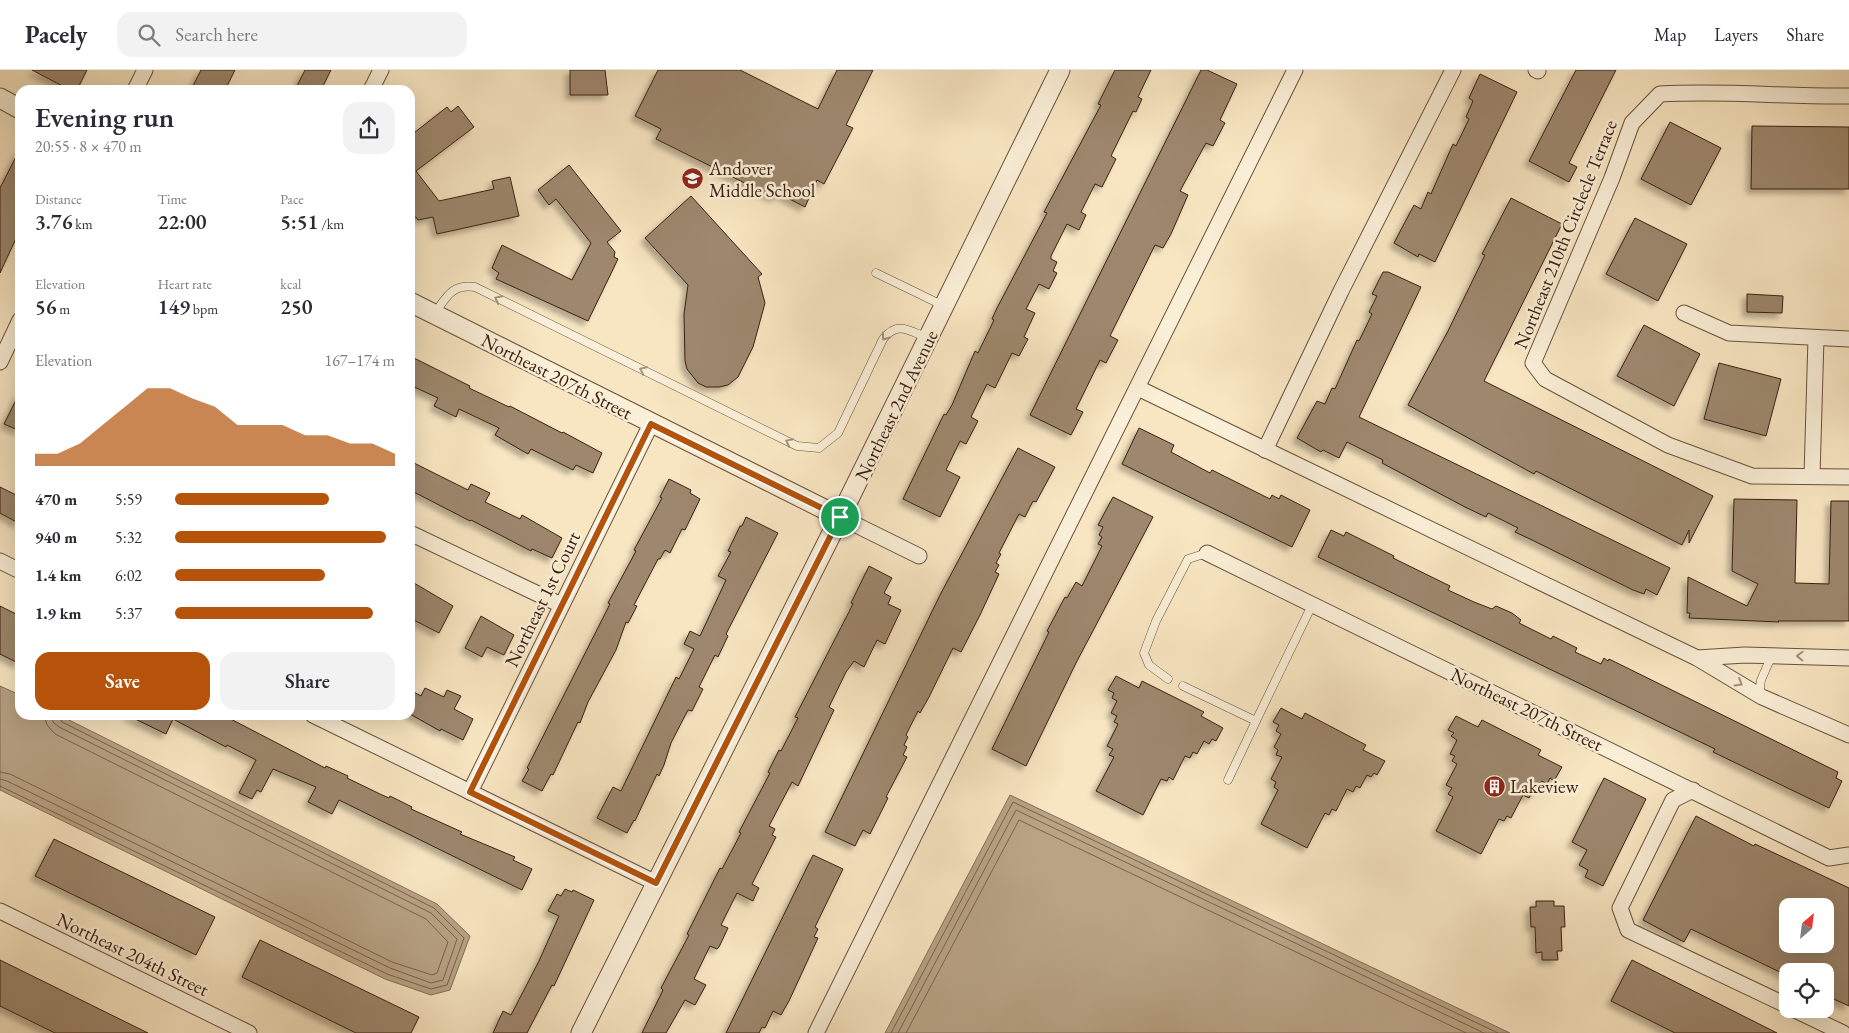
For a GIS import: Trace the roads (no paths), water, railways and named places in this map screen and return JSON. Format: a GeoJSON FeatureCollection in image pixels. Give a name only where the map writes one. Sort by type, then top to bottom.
{"type":"FeatureCollection","features":[{"type":"Feature","properties":{"kind":"street"},"geometry":{"type":"LineString","coordinates":[[138,85],[146,70]]}},
{"type":"Feature","properties":{"kind":"street"},"geometry":{"type":"LineString","coordinates":[[374,85],[381,70]]}},
{"type":"Feature","properties":{"kind":"street","name":"Northeast 2nd Avenue"},"geometry":{"type":"LineString","coordinates":[[581,1033],[840,517],[1060,70]]}},
{"type":"Feature","properties":{"kind":"street"},"geometry":{"type":"LineString","coordinates":[[816,1033],[1295,70]]}},
{"type":"Feature","properties":{"kind":"street"},"geometry":{"type":"LineString","coordinates":[[1265,450],[1341,291],[1453,70]]}},
{"type":"Feature","properties":{"kind":"street","name":"Northeast 210th Circlecle Terrace"},"geometry":{"type":"LineString","coordinates":[[1849,96],[1800,96],[1709,91],[1660,94],[1632,123],[1612,178],[1533,363],[1545,379],[1668,445],[1752,476],[1849,477]]}},
{"type":"Feature","properties":{"kind":"street"},"geometry":{"type":"LineString","coordinates":[[0,98],[15,106]]}},
{"type":"Feature","properties":{"kind":"street","name":"Northeast 207th Street"},"geometry":{"type":"LineString","coordinates":[[415,304],[651,424],[919,556]]}},
{"type":"Feature","properties":{"kind":"street"},"geometry":{"type":"LineString","coordinates":[[1684,313],[1729,334],[1849,339]]}},
{"type":"Feature","properties":{"kind":"street"},"geometry":{"type":"LineString","coordinates":[[1812,476],[1816,338]]}},
{"type":"Feature","properties":{"kind":"street"},"geometry":{"type":"LineString","coordinates":[[0,362],[15,344]]}},
{"type":"Feature","properties":{"kind":"street"},"geometry":{"type":"LineString","coordinates":[[1138,388],[1697,658],[1759,695],[1849,735]]}},
{"type":"Feature","properties":{"kind":"street","name":"Northeast 1st Court"},"geometry":{"type":"LineString","coordinates":[[470,792],[651,424]]}},
{"type":"Feature","properties":{"kind":"street"},"geometry":{"type":"LineString","coordinates":[[415,535],[561,605]]}},
{"type":"Feature","properties":{"kind":"street","name":"Northeast 207th Street"},"geometry":{"type":"LineString","coordinates":[[1207,553],[1313,603],[1829,858],[1849,855]]}},
{"type":"Feature","properties":{"kind":"street"},"geometry":{"type":"LineString","coordinates":[[0,561],[15,568]]}},
{"type":"Feature","properties":{"kind":"street"},"geometry":{"type":"LineString","coordinates":[[1697,658],[1772,656],[1849,658]]}},
{"type":"Feature","properties":{"kind":"street"},"geometry":{"type":"LineString","coordinates":[[323,720],[656,883]]}},
{"type":"Feature","properties":{"kind":"street"},"geometry":{"type":"LineString","coordinates":[[1693,790],[1673,800],[1620,908],[1628,930],[1779,1002]]}},
{"type":"Feature","properties":{"kind":"street","name":"Northeast 204th Street"},"geometry":{"type":"LineString","coordinates":[[0,910],[249,1033]]}},
{"type":"Feature","properties":{"kind":"street"},"geometry":{"type":"LineString","coordinates":[[1812,1018],[1843,1033]]}},
{"type":"Feature","properties":{"kind":"lane"},"geometry":{"type":"LineString","coordinates":[[876,273],[944,306]]}},
{"type":"Feature","properties":{"kind":"lane"},"geometry":{"type":"LineString","coordinates":[[434,314],[452,290],[462,286],[475,287],[797,446],[809,449],[819,448],[838,433],[883,339],[889,331],[900,327],[928,338]]}},
{"type":"Feature","properties":{"kind":"lane"},"geometry":{"type":"LineString","coordinates":[[1168,678],[1149,665],[1144,653],[1165,603],[1188,559],[1207,553]]}},
{"type":"Feature","properties":{"kind":"lane"},"geometry":{"type":"LineString","coordinates":[[1228,780],[1313,603]]}},
{"type":"Feature","properties":{"kind":"lane"},"geometry":{"type":"LineString","coordinates":[[1759,695],[1761,680],[1772,656]]}},
{"type":"Feature","properties":{"kind":"lane"},"geometry":{"type":"LineString","coordinates":[[1183,686],[1256,721]]}},
{"type":"Feature","properties":{"kind":"water"},"geometry":{"type":"Polygon","coordinates":[[[0,686],[15,693],[15,720],[69,720],[437,904],[470,936],[450,990],[431,995],[385,979],[0,790],[0,686]]]}},
{"type":"Feature","properties":{"kind":"water"},"geometry":{"type":"Polygon","coordinates":[[[1010,795],[1510,1033],[885,1033],[1010,795]]]}},
{"type":"Feature","properties":{"kind":"place","name":"Andover Middle School"},"geometry":{"type":"Point","coordinates":[693,179]}},
{"type":"Feature","properties":{"kind":"place","name":"Lakeview"},"geometry":{"type":"Point","coordinates":[1494,786]}}]}
